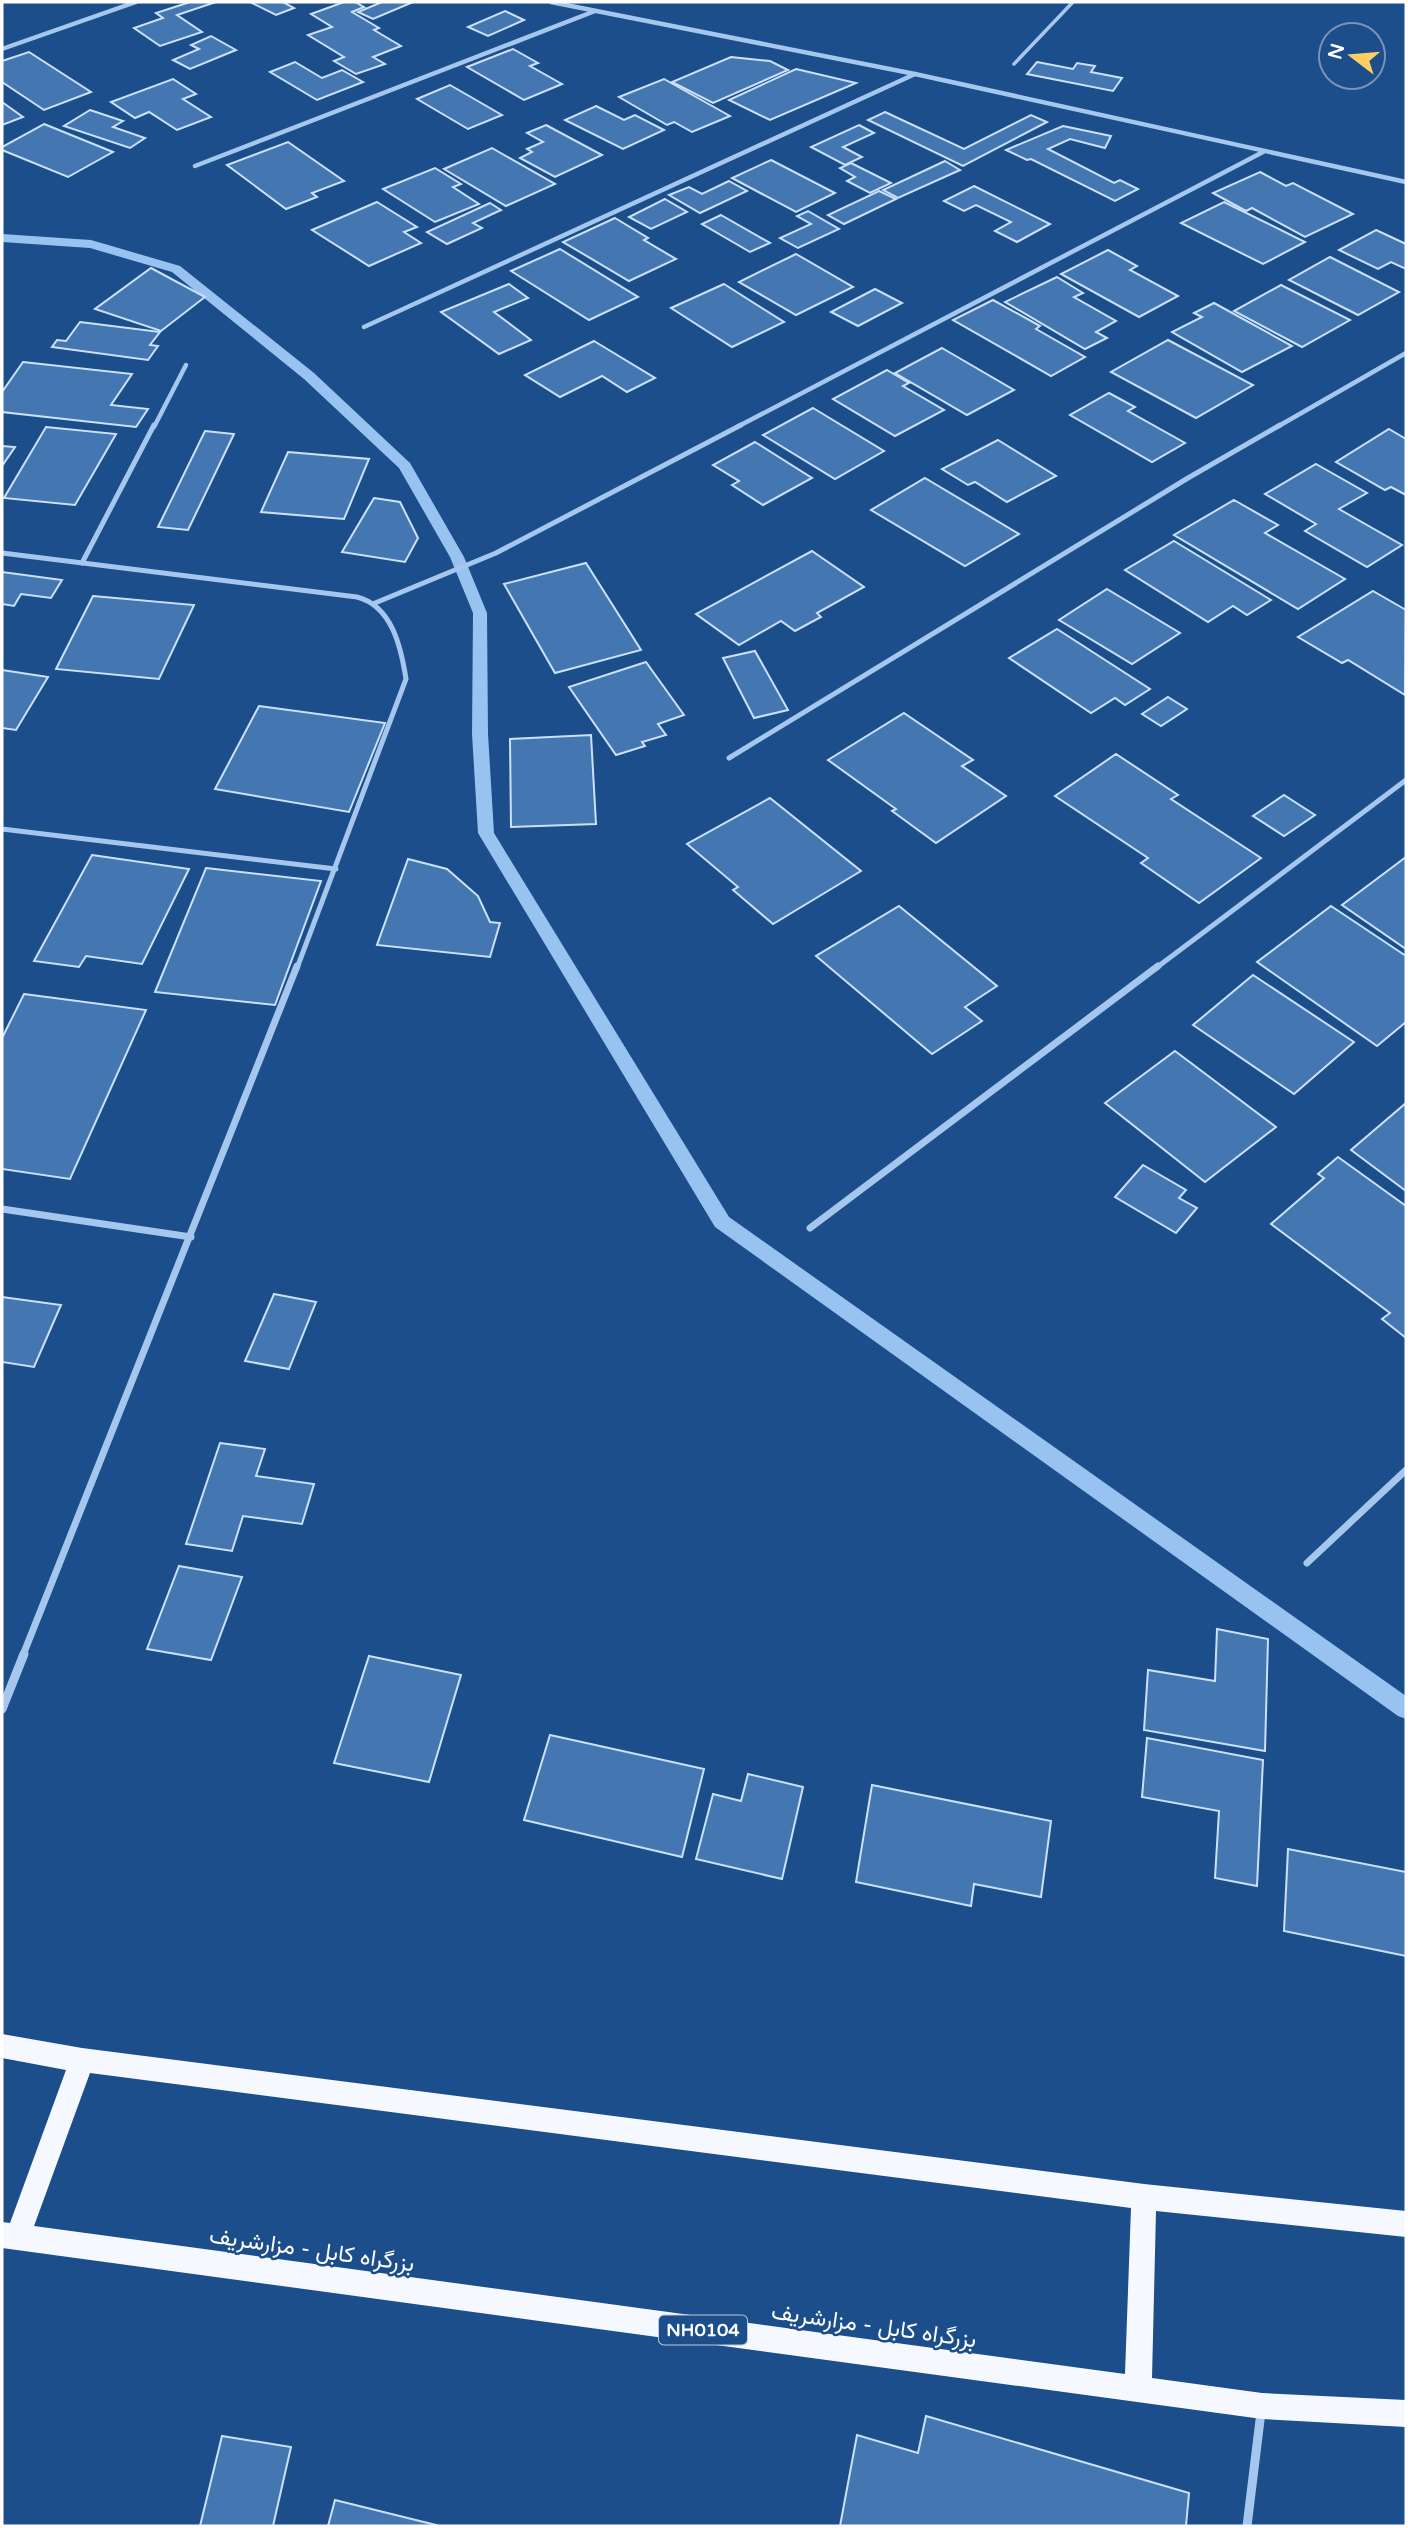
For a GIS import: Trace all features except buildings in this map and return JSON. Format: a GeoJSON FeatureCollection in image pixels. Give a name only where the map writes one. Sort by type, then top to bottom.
{"type":"FeatureCollection","features":[{"type":"Feature","properties":{"kind":"highway"},"geometry":{"type":"LineString","coordinates":[[2,2046],[82,2060],[1143,2197],[1406,2224]]}},
{"type":"Feature","properties":{"kind":"highway"},"geometry":{"type":"LineString","coordinates":[[9,2237],[82,2060]]}},
{"type":"Feature","properties":{"kind":"highway"},"geometry":{"type":"LineString","coordinates":[[1138,2388],[1143,2197]]}},
{"type":"Feature","properties":{"kind":"highway","name":"بزرگراه کابل - مزارشریف"},"geometry":{"type":"LineString","coordinates":[[9,2237],[1262,2406],[1406,2414]]}},
{"type":"Feature","properties":{"kind":"street"},"geometry":{"type":"LineString","coordinates":[[2,49],[136,2]]}},
{"type":"Feature","properties":{"kind":"street"},"geometry":{"type":"LineString","coordinates":[[551,2],[915,74],[1406,182]]}},
{"type":"Feature","properties":{"kind":"street"},"geometry":{"type":"LineString","coordinates":[[195,166],[596,11]]}},
{"type":"Feature","properties":{"kind":"street"},"geometry":{"type":"LineString","coordinates":[[364,327],[915,74]]}},
{"type":"Feature","properties":{"kind":"street"},"geometry":{"type":"LineString","coordinates":[[375,603],[496,553],[1263,152]]}},
{"type":"Feature","properties":{"kind":"street"},"geometry":{"type":"LineString","coordinates":[[729,758],[1188,478],[1406,353]]}},
{"type":"Feature","properties":{"kind":"street"},"geometry":{"type":"LineString","coordinates":[[82,563],[186,365]]}},
{"type":"Feature","properties":{"kind":"street"},"geometry":{"type":"LineString","coordinates":[[2,553],[357,597],[375,603],[386,615],[404,660],[406,679],[336,869],[2,1709]]}},
{"type":"Feature","properties":{"kind":"street"},"geometry":{"type":"LineString","coordinates":[[810,1228],[1406,780]]}},
{"type":"Feature","properties":{"kind":"street"},"geometry":{"type":"LineString","coordinates":[[2,829],[336,869]]}},
{"type":"Feature","properties":{"kind":"street"},"geometry":{"type":"LineString","coordinates":[[2,1209],[191,1237]]}},
{"type":"Feature","properties":{"kind":"street"},"geometry":{"type":"LineString","coordinates":[[1307,1563],[1406,1470]]}},
{"type":"Feature","properties":{"kind":"street"},"geometry":{"type":"LineString","coordinates":[[1247,2526],[1262,2406]]}},
{"type":"Feature","properties":{"kind":"lane"},"geometry":{"type":"LineString","coordinates":[[1014,64],[1073,2]]}},
{"type":"Feature","properties":{"kind":"waterway"},"geometry":{"type":"LineString","coordinates":[[2,238],[91,244],[176,269],[309,376],[405,466],[457,557],[480,613],[480,734],[486,833],[722,1222],[1406,1709]]}}]}
